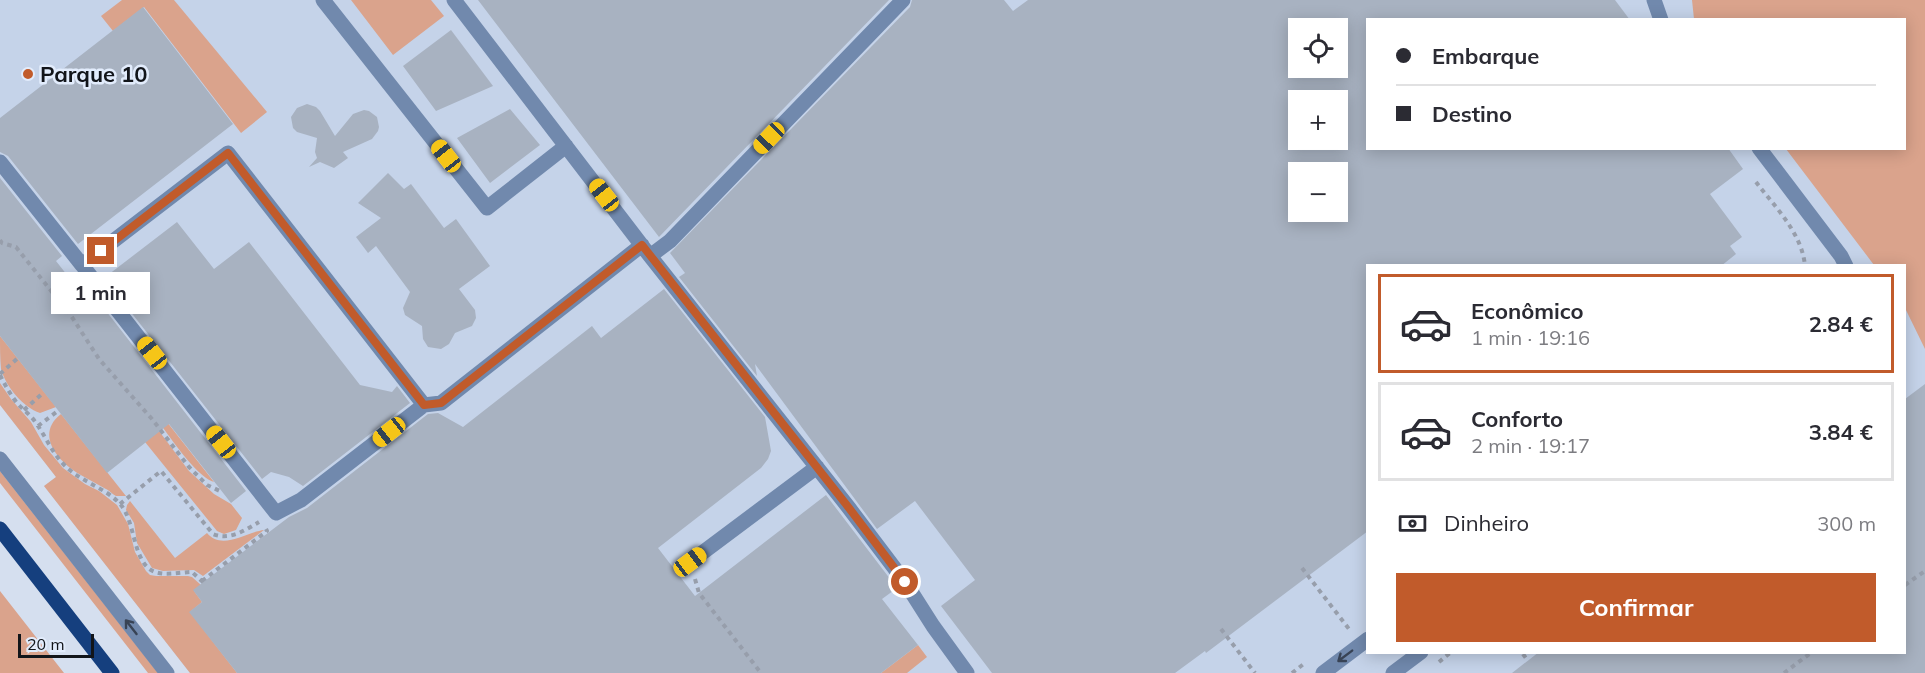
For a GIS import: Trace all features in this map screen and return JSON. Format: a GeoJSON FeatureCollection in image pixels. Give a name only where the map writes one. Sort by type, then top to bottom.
{"type":"FeatureCollection","features":[{"type":"Feature","properties":{"kind":"main road"},"geometry":{"type":"LineString","coordinates":[[0,529],[112,673]]}},
{"type":"Feature","properties":{"kind":"lane"},"geometry":{"type":"LineString","coordinates":[[323,0],[487,208],[566,146]]}},
{"type":"Feature","properties":{"kind":"lane"},"geometry":{"type":"LineString","coordinates":[[454,0],[905,582],[967,673]]}},
{"type":"Feature","properties":{"kind":"lane"},"geometry":{"type":"LineString","coordinates":[[0,162],[276,513],[301,500],[424,405],[441,403],[646,250],[669,241],[903,0]]}},
{"type":"Feature","properties":{"kind":"lane"},"geometry":{"type":"LineString","coordinates":[[1654,0],[1660,18]]}},
{"type":"Feature","properties":{"kind":"lane"},"geometry":{"type":"LineString","coordinates":[[1761,150],[1845,264]]}},
{"type":"Feature","properties":{"kind":"lane"},"geometry":{"type":"LineString","coordinates":[[82,265],[228,153],[424,405]]}},
{"type":"Feature","properties":{"kind":"lane"},"geometry":{"type":"LineString","coordinates":[[0,459],[167,673]]}},
{"type":"Feature","properties":{"kind":"lane"},"geometry":{"type":"LineString","coordinates":[[690,562],[817,467]]}},
{"type":"Feature","properties":{"kind":"lane"},"geometry":{"type":"LineString","coordinates":[[1323,673],[1366,641]]}},
{"type":"Feature","properties":{"kind":"lane"},"geometry":{"type":"LineString","coordinates":[[1393,673],[1417,654]]}},
{"type":"Feature","properties":{"kind":"path"},"geometry":{"type":"LineString","coordinates":[[1756,182],[1796,236],[1803,251],[1805,264]]}},
{"type":"Feature","properties":{"kind":"path"},"geometry":{"type":"LineString","coordinates":[[0,240],[2,243],[16,247],[52,292],[59,297],[99,359],[152,419],[189,467],[207,484],[222,492]]}},
{"type":"Feature","properties":{"kind":"path"},"geometry":{"type":"LineString","coordinates":[[59,297],[65,292]]}},
{"type":"Feature","properties":{"kind":"path"},"geometry":{"type":"LineString","coordinates":[[18,358],[0,375],[17,402],[38,426],[49,447],[70,471],[104,490],[120,504],[129,519],[140,555],[152,571],[192,572],[203,582],[267,531]]}},
{"type":"Feature","properties":{"kind":"path"},"geometry":{"type":"LineString","coordinates":[[24,410],[44,392]]}},
{"type":"Feature","properties":{"kind":"path"},"geometry":{"type":"LineString","coordinates":[[38,426],[59,410]]}},
{"type":"Feature","properties":{"kind":"path"},"geometry":{"type":"LineString","coordinates":[[120,504],[161,471],[213,534],[219,537],[231,536],[266,518]]}},
{"type":"Feature","properties":{"kind":"path"},"geometry":{"type":"LineString","coordinates":[[690,562],[699,593],[761,673]]}},
{"type":"Feature","properties":{"kind":"path"},"geometry":{"type":"LineString","coordinates":[[1302,568],[1350,630]]}},
{"type":"Feature","properties":{"kind":"path"},"geometry":{"type":"LineString","coordinates":[[1906,584],[1925,571]]}},
{"type":"Feature","properties":{"kind":"path"},"geometry":{"type":"LineString","coordinates":[[1221,629],[1255,673]]}},
{"type":"Feature","properties":{"kind":"path"},"geometry":{"type":"LineString","coordinates":[[1523,654],[1528,661]]}},
{"type":"Feature","properties":{"kind":"path"},"geometry":{"type":"LineString","coordinates":[[1784,673],[1809,654]]}},
{"type":"Feature","properties":{"kind":"shaded area"},"geometry":{"type":"Polygon","coordinates":[[[0,0],[1708,0],[1721,18],[1366,18],[1366,150],[1817,150],[1900,264],[1366,264],[1366,654],[1906,654],[1906,272],[1925,298],[1925,673],[190,673],[44,486],[56,477],[0,405],[0,0]]]}},
{"type":"Feature","properties":{"kind":"shaded area"},"geometry":{"type":"Polygon","coordinates":[[[122,0],[174,0],[267,112],[241,133],[144,7],[113,31],[101,16],[122,0]]]}},
{"type":"Feature","properties":{"kind":"shaded area"},"geometry":{"type":"Polygon","coordinates":[[[351,0],[431,0],[444,16],[393,55],[351,0]]]}},
{"type":"Feature","properties":{"kind":"shaded area"},"geometry":{"type":"Polygon","coordinates":[[[1692,0],[1925,0],[1925,349],[1906,310],[1906,264],[1873,264],[1787,150],[1906,150],[1906,18],[1694,18],[1692,0]]]}},
{"type":"Feature","properties":{"kind":"shaded area"},"geometry":{"type":"Polygon","coordinates":[[[0,336],[56,407],[40,413],[27,406],[11,389],[1,369],[0,336]]]}},
{"type":"Feature","properties":{"kind":"shaded area"},"geometry":{"type":"Polygon","coordinates":[[[120,362],[214,482],[203,476],[177,447],[120,362]]]}},
{"type":"Feature","properties":{"kind":"shaded area"},"geometry":{"type":"Polygon","coordinates":[[[0,383],[63,468],[117,505],[128,524],[135,552],[146,571],[156,576],[192,577],[201,585],[194,591],[202,602],[190,612],[237,673],[190,673],[44,486],[56,477],[0,405],[0,383]]]}},
{"type":"Feature","properties":{"kind":"shaded area"},"geometry":{"type":"Polygon","coordinates":[[[61,414],[126,496],[116,496],[82,476],[57,455],[49,438],[53,422],[61,414]]]}},
{"type":"Feature","properties":{"kind":"shaded area"},"geometry":{"type":"Polygon","coordinates":[[[156,427],[189,471],[214,494],[231,504],[242,518],[236,530],[224,534],[217,531],[145,442],[156,427]]]}},
{"type":"Feature","properties":{"kind":"shaded area"},"geometry":{"type":"Polygon","coordinates":[[[0,471],[158,673],[148,673],[0,483],[0,471]]]}},
{"type":"Feature","properties":{"kind":"shaded area"},"geometry":{"type":"Polygon","coordinates":[[[130,501],[175,558],[207,533],[213,538],[227,540],[264,530],[203,576],[194,570],[163,571],[152,568],[137,543],[134,523],[126,510],[130,501]]]}},
{"type":"Feature","properties":{"kind":"shaded area"},"geometry":{"type":"Polygon","coordinates":[[[0,591],[64,673],[0,673],[0,591]]]}},
{"type":"Feature","properties":{"kind":"shaded area"},"geometry":{"type":"Polygon","coordinates":[[[918,645],[927,657],[907,673],[881,673],[918,645]]]}},
{"type":"Feature","properties":{"kind":"building"},"geometry":{"type":"Polygon","coordinates":[[[478,0],[889,0],[659,237],[478,0]]]}},
{"type":"Feature","properties":{"kind":"building"},"geometry":{"type":"Polygon","coordinates":[[[912,0],[1004,0],[1013,11],[1028,0],[1615,0],[1628,18],[1366,18],[1366,150],[1729,150],[1743,169],[1710,194],[1742,237],[1730,246],[1736,254],[1724,264],[1366,264],[1366,533],[1206,653],[1205,651],[1175,673],[992,673],[941,606],[975,580],[915,501],[877,529],[755,364],[757,376],[679,277],[685,273],[670,253],[910,7],[912,0]]]}},
{"type":"Feature","properties":{"kind":"building"},"geometry":{"type":"Polygon","coordinates":[[[143,7],[233,124],[78,244],[8,156],[0,152],[0,118],[143,7]]]}},
{"type":"Feature","properties":{"kind":"building"},"geometry":{"type":"Polygon","coordinates":[[[451,30],[493,86],[436,111],[403,66],[451,30]]]}},
{"type":"Feature","properties":{"kind":"building"},"geometry":{"type":"Polygon","coordinates":[[[307,104],[320,111],[335,136],[353,114],[364,110],[377,117],[378,131],[372,139],[343,152],[348,158],[334,168],[320,162],[309,167],[317,158],[315,152],[317,138],[297,132],[293,128],[291,117],[297,108],[307,104]]]}},
{"type":"Feature","properties":{"kind":"building"},"geometry":{"type":"Polygon","coordinates":[[[510,109],[540,145],[490,183],[457,138],[510,109]]]}},
{"type":"Feature","properties":{"kind":"building"},"geometry":{"type":"Polygon","coordinates":[[[388,173],[404,189],[411,184],[444,228],[456,219],[490,266],[459,289],[475,310],[476,318],[472,326],[455,333],[449,344],[441,349],[428,347],[423,339],[422,326],[405,315],[403,308],[410,292],[376,246],[368,253],[356,237],[381,218],[358,203],[388,173]]]}},
{"type":"Feature","properties":{"kind":"building"},"geometry":{"type":"Polygon","coordinates":[[[0,178],[62,256],[56,261],[82,294],[89,289],[246,491],[231,503],[169,424],[107,473],[0,336],[0,178]]]}},
{"type":"Feature","properties":{"kind":"building"},"geometry":{"type":"Polygon","coordinates":[[[177,222],[214,269],[249,242],[360,385],[392,392],[397,386],[410,403],[303,486],[289,477],[271,472],[262,479],[104,278],[177,222]]]}},
{"type":"Feature","properties":{"kind":"building"},"geometry":{"type":"Polygon","coordinates":[[[664,289],[765,417],[771,451],[761,468],[658,548],[695,596],[826,495],[897,588],[882,599],[918,645],[881,673],[237,673],[189,612],[202,602],[193,590],[289,517],[307,508],[428,414],[438,413],[463,427],[592,326],[601,338],[664,289]]]}},
{"type":"Feature","properties":{"kind":"building"},"geometry":{"type":"Polygon","coordinates":[[[1925,384],[1925,673],[1512,673],[1536,654],[1906,654],[1906,398],[1925,384]]]}},
{"type":"Feature","properties":{"kind":"place","name":"Parque 10"},"geometry":{"type":"Point","coordinates":[28,74]}},
{"type":"Feature","properties":{"kind":"route"},"geometry":{"type":"LineString","coordinates":[[101,251],[228,153],[424,405],[441,403],[642,245],[905,582]]}}]}
